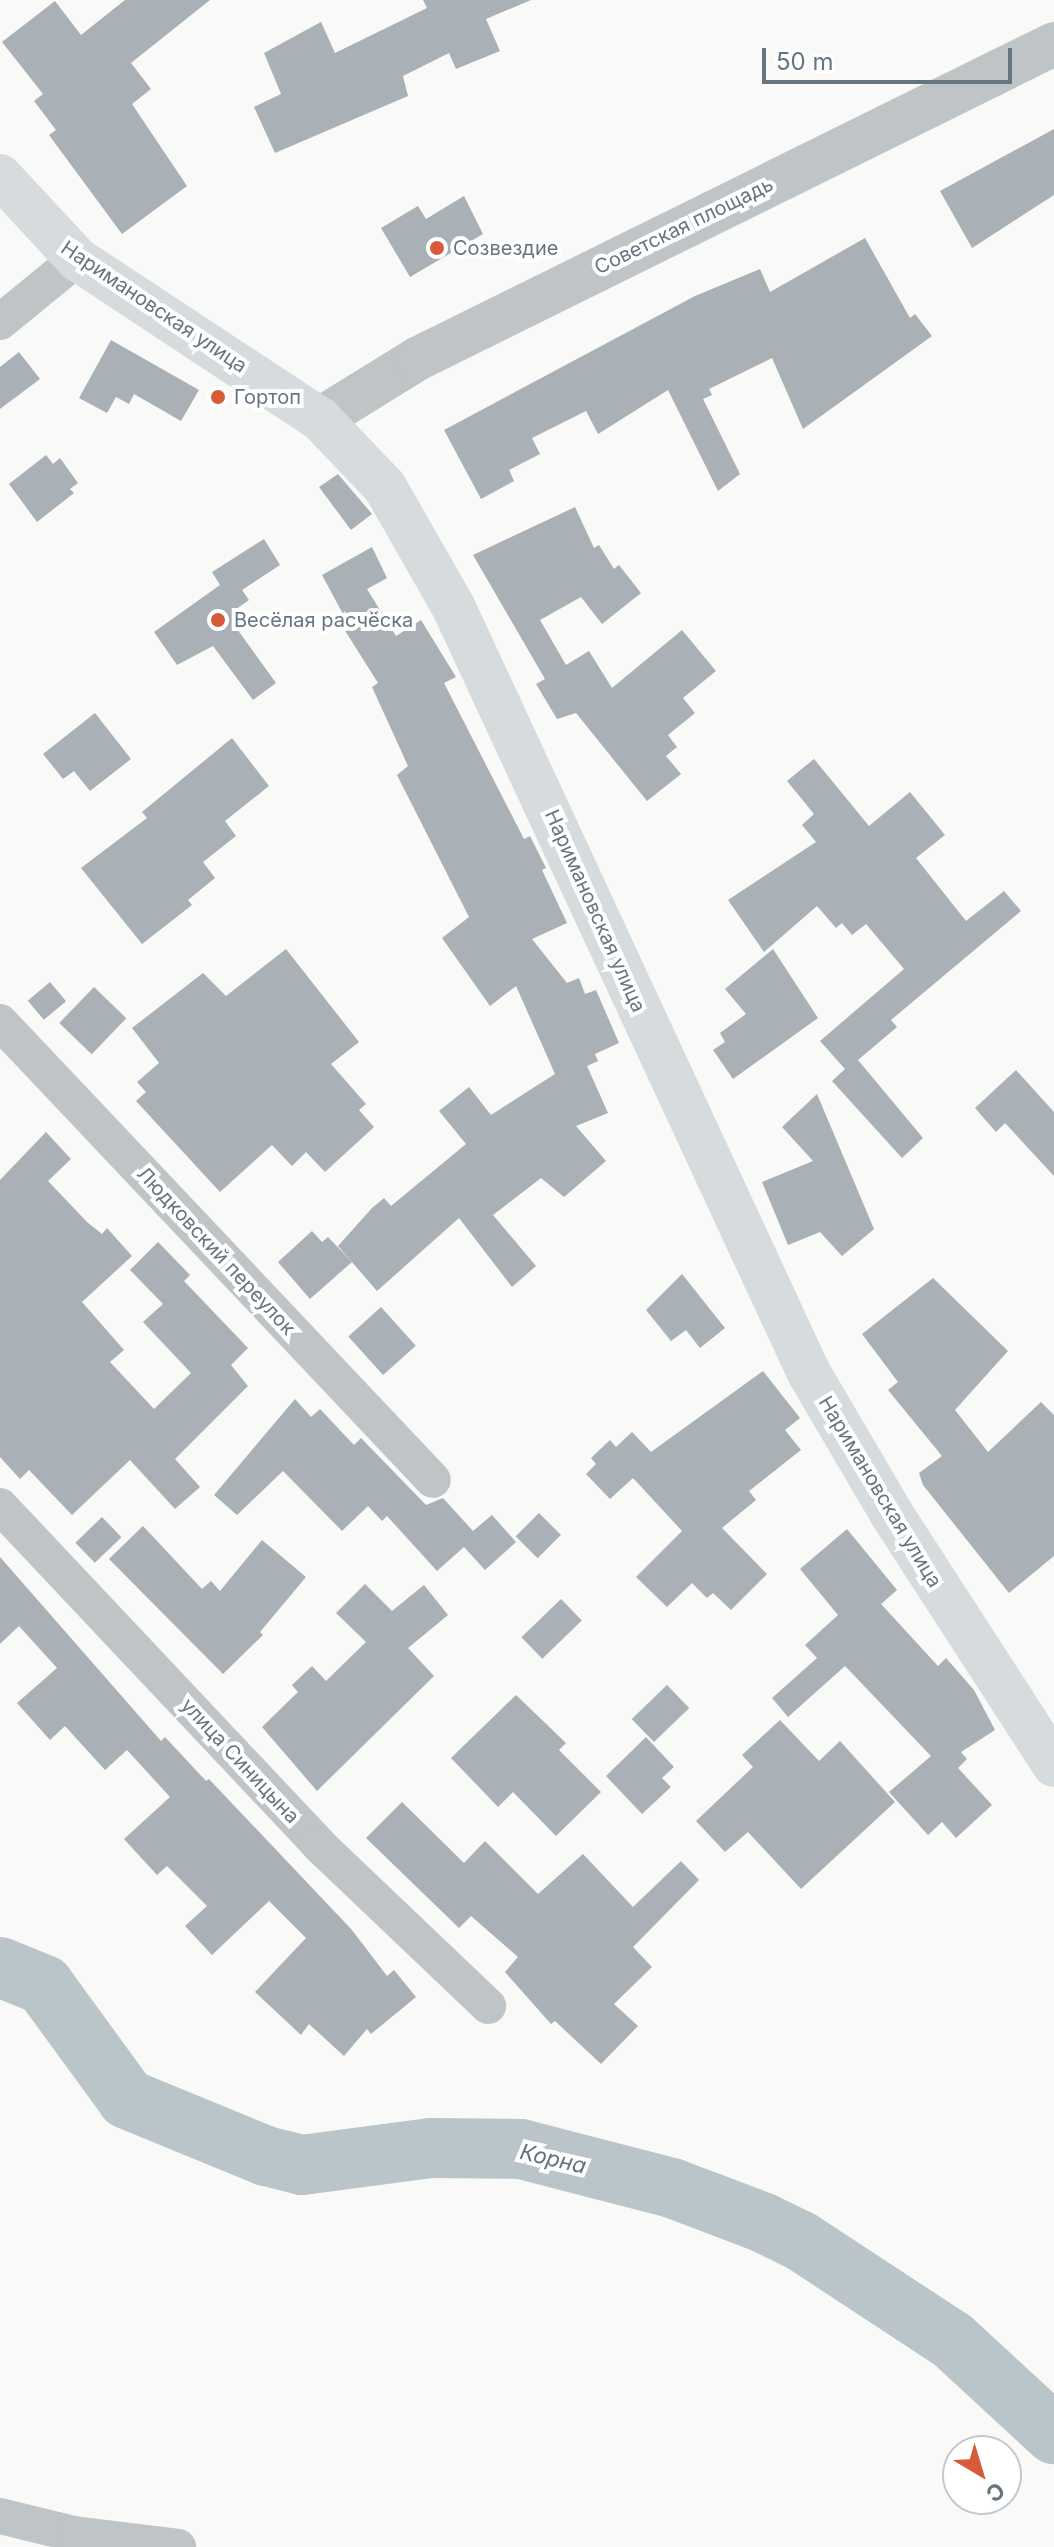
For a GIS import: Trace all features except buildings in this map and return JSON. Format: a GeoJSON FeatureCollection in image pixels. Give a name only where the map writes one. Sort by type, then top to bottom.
{"type":"FeatureCollection","features":[{"type":"Feature","properties":{"kind":"main road","name":"Наримановская улица"},"geometry":{"type":"LineString","coordinates":[[0,176],[77,259],[320,419],[366,462],[412,528],[544,800],[796,1348],[891,1513],[1054,1765]]}},
{"type":"Feature","properties":{"kind":"street","name":"Советская площадь"},"geometry":{"type":"LineString","coordinates":[[320,419],[417,359],[1054,44]]}},
{"type":"Feature","properties":{"kind":"street"},"geometry":{"type":"LineString","coordinates":[[0,322],[77,259]]}},
{"type":"Feature","properties":{"kind":"street","name":"Людковский переулок"},"geometry":{"type":"LineString","coordinates":[[0,1022],[433,1480]]}},
{"type":"Feature","properties":{"kind":"street","name":"улица Синицына"},"geometry":{"type":"LineString","coordinates":[[0,1506],[318,1844],[488,2006]]}},
{"type":"Feature","properties":{"kind":"street"},"geometry":{"type":"LineString","coordinates":[[0,2516],[74,2534],[178,2547]]}},
{"type":"Feature","properties":{"kind":"waterway","name":"Корна"},"geometry":{"type":"LineString","coordinates":[[0,1967],[44,1985],[127,2099],[266,2156],[302,2165],[431,2148],[521,2149],[672,2188],[764,2223],[801,2241],[952,2340],[1054,2434]]}},
{"type":"Feature","properties":{"kind":"place","name":"Созвездие"},"geometry":{"type":"Point","coordinates":[437,248]}},
{"type":"Feature","properties":{"kind":"place","name":"Гортоп"},"geometry":{"type":"Point","coordinates":[218,397]}},
{"type":"Feature","properties":{"kind":"place","name":"Весёлая расчёска"},"geometry":{"type":"Point","coordinates":[218,620]}}]}
